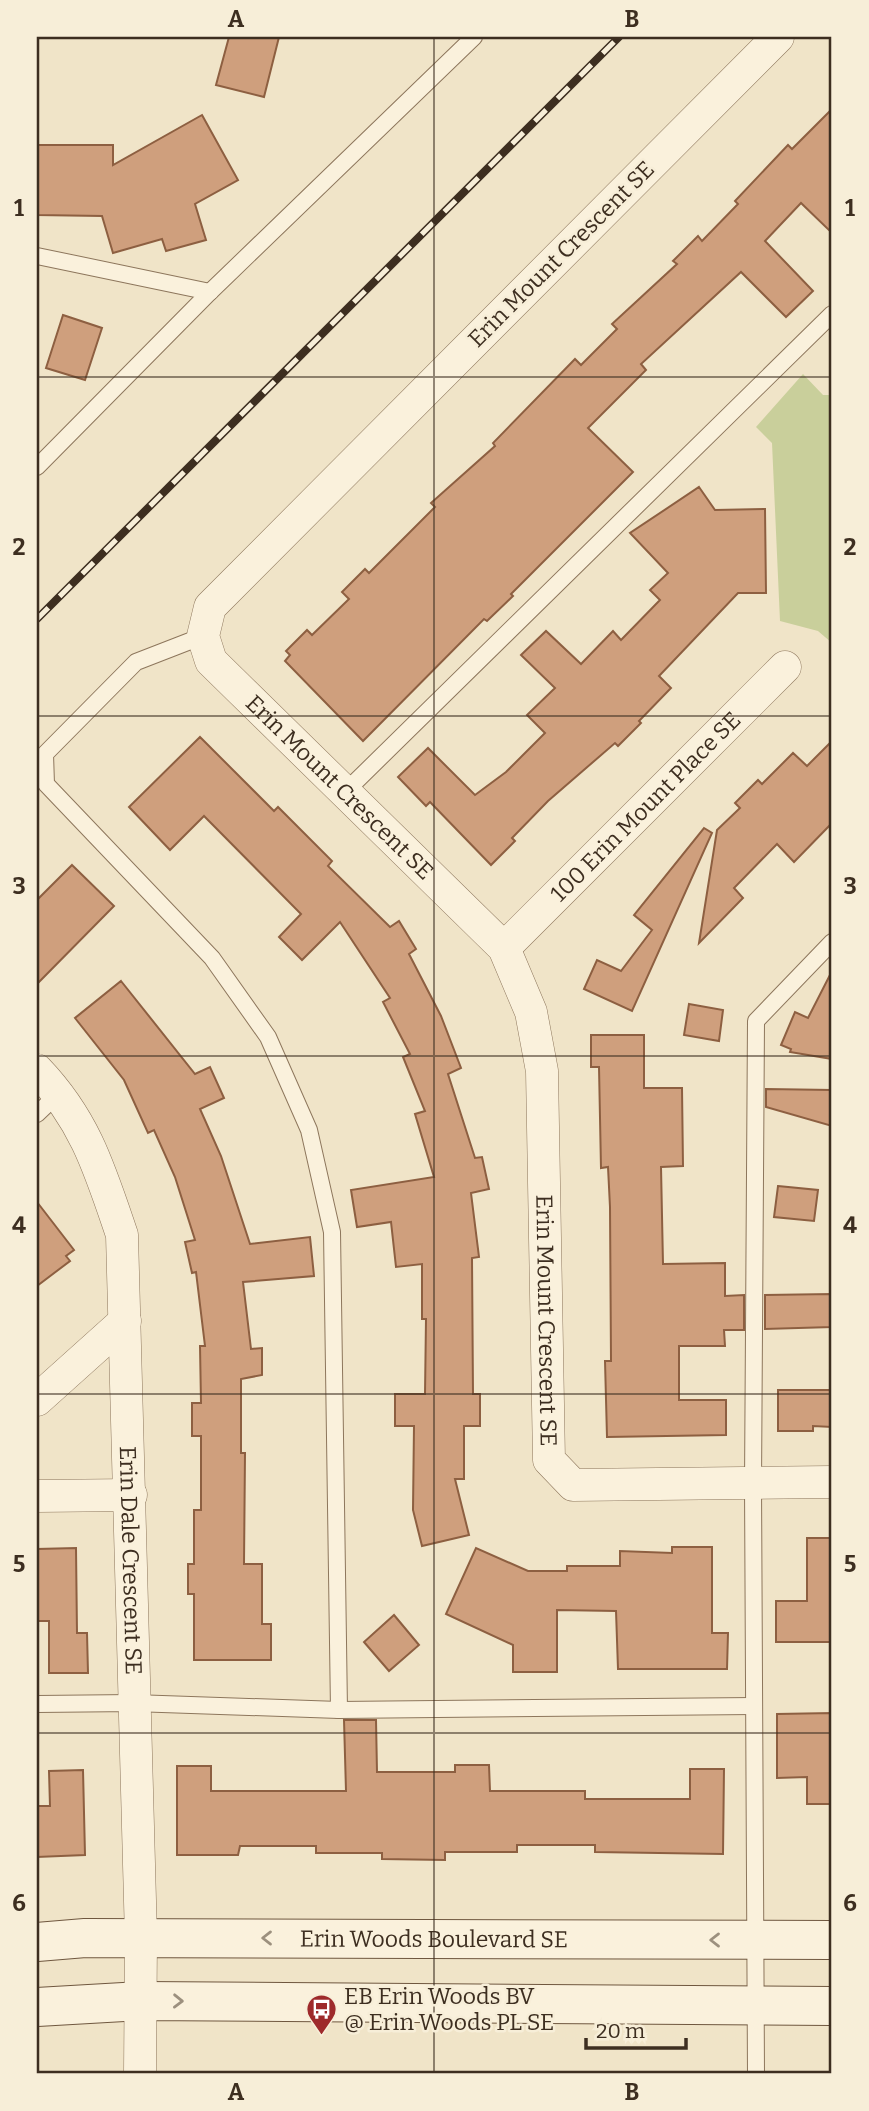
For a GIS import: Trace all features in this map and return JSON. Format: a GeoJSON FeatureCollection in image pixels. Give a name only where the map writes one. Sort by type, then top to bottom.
{"type":"FeatureCollection","features":[{"type":"Feature","properties":{"kind":"street","name":"Erin Mount Crescent SE"},"geometry":{"type":"LineString","coordinates":[[778,37],[210,607],[203,636],[211,661],[504,948],[531,1012],[542,1071],[549,1460],[573,1485],[832,1482]]}},
{"type":"Feature","properties":{"kind":"street","name":"100 Erin Mount Place SE"},"geometry":{"type":"LineString","coordinates":[[504,948],[785,667]]}},
{"type":"Feature","properties":{"kind":"street","name":"Erin Dale Crescent SE"},"geometry":{"type":"LineString","coordinates":[[37,1070],[48,1103],[92,1148],[122,1235],[141,1938],[140,2074]]}},
{"type":"Feature","properties":{"kind":"street"},"geometry":{"type":"LineString","coordinates":[[37,1400],[125,1321]]}},
{"type":"Feature","properties":{"kind":"street"},"geometry":{"type":"LineString","coordinates":[[37,1496],[131,1495]]}},
{"type":"Feature","properties":{"kind":"street","name":"Erin Woods Boulevard SE"},"geometry":{"type":"LineString","coordinates":[[37,1942],[141,1938],[832,1940]]}},
{"type":"Feature","properties":{"kind":"street"},"geometry":{"type":"LineString","coordinates":[[37,2007],[141,2001],[832,2006]]}},
{"type":"Feature","properties":{"kind":"lane"},"geometry":{"type":"LineString","coordinates":[[37,467],[210,292],[474,37]]}},
{"type":"Feature","properties":{"kind":"lane"},"geometry":{"type":"LineString","coordinates":[[37,256],[210,292]]}},
{"type":"Feature","properties":{"kind":"lane"},"geometry":{"type":"LineString","coordinates":[[344,793],[832,314]]}},
{"type":"Feature","properties":{"kind":"lane"},"geometry":{"type":"LineString","coordinates":[[203,636],[136,662],[44,754],[46,784],[212,958],[268,1037],[309,1130],[332,1232],[339,1710]]}},
{"type":"Feature","properties":{"kind":"lane"},"geometry":{"type":"LineString","coordinates":[[755,2074],[753,1485],[756,1021],[832,942]]}},
{"type":"Feature","properties":{"kind":"lane"},"geometry":{"type":"LineString","coordinates":[[37,1704],[133,1703],[339,1710],[754,1706]]}},
{"type":"Feature","properties":{"kind":"green space"},"geometry":{"type":"Polygon","coordinates":[[[803,374],[823,395],[832,395],[832,643],[818,631],[780,621],[772,443],[756,427],[803,374]]]}},
{"type":"Feature","properties":{"kind":"building"},"geometry":{"type":"Polygon","coordinates":[[[229,37],[279,37],[264,97],[216,85],[229,37]]]}},
{"type":"Feature","properties":{"kind":"building"},"geometry":{"type":"Polygon","coordinates":[[[832,109],[832,233],[801,203],[765,241],[813,291],[786,317],[741,272],[641,364],[646,370],[588,428],[633,472],[511,594],[513,596],[487,621],[484,619],[363,741],[285,661],[290,655],[286,651],[307,630],[312,635],[349,599],[342,592],[365,569],[369,573],[435,507],[431,503],[495,446],[493,443],[575,359],[581,365],[617,329],[612,324],[677,264],[673,261],[698,236],[702,241],[738,204],[735,201],[788,145],[792,149],[832,109]]]}},
{"type":"Feature","properties":{"kind":"building"},"geometry":{"type":"Polygon","coordinates":[[[202,115],[238,180],[195,204],[206,240],[166,251],[162,239],[113,253],[102,216],[37,215],[37,145],[113,145],[113,165],[202,115]]]}},
{"type":"Feature","properties":{"kind":"building"},"geometry":{"type":"Polygon","coordinates":[[[63,315],[102,328],[85,380],[46,368],[63,315]]]}},
{"type":"Feature","properties":{"kind":"building"},"geometry":{"type":"Polygon","coordinates":[[[699,487],[715,510],[765,509],[766,593],[738,593],[659,676],[671,688],[639,721],[641,723],[618,746],[615,743],[548,801],[512,838],[515,841],[491,865],[430,802],[426,806],[398,777],[428,748],[475,795],[506,772],[545,733],[527,715],[555,688],[521,655],[546,631],[581,664],[613,631],[621,640],[660,600],[650,590],[668,573],[630,533],[699,487]]]}},
{"type":"Feature","properties":{"kind":"building"},"geometry":{"type":"Polygon","coordinates":[[[200,737],[274,811],[278,807],[332,861],[328,866],[390,927],[399,921],[416,949],[409,954],[441,1016],[461,1068],[448,1074],[475,1158],[482,1157],[489,1189],[471,1193],[479,1257],[472,1258],[473,1394],[480,1394],[480,1426],[464,1426],[464,1479],[455,1479],[469,1535],[422,1546],[413,1510],[414,1426],[395,1426],[395,1394],[425,1394],[426,1319],[422,1319],[422,1264],[396,1267],[391,1222],[357,1227],[351,1190],[434,1177],[415,1114],[425,1111],[403,1057],[410,1054],[383,1002],[390,998],[340,922],[302,960],[279,937],[301,914],[204,816],[170,850],[129,807],[200,737]]]}},
{"type":"Feature","properties":{"kind":"building"},"geometry":{"type":"Polygon","coordinates":[[[832,741],[832,823],[794,862],[777,844],[734,888],[743,898],[699,943],[717,830],[740,808],[735,803],[758,780],[762,784],[793,753],[807,766],[832,741]]]}},
{"type":"Feature","properties":{"kind":"building"},"geometry":{"type":"Polygon","coordinates":[[[704,828],[712,833],[632,1011],[584,989],[597,960],[621,971],[652,930],[634,915],[704,828]]]}},
{"type":"Feature","properties":{"kind":"building"},"geometry":{"type":"Polygon","coordinates":[[[72,865],[114,906],[37,984],[37,900],[72,865]]]}},
{"type":"Feature","properties":{"kind":"building"},"geometry":{"type":"Polygon","coordinates":[[[832,971],[832,1059],[790,1052],[791,1049],[781,1045],[795,1012],[808,1018],[832,971]]]}},
{"type":"Feature","properties":{"kind":"building"},"geometry":{"type":"Polygon","coordinates":[[[121,981],[195,1074],[210,1067],[224,1098],[200,1109],[221,1156],[250,1244],[310,1237],[314,1276],[243,1282],[251,1349],[262,1348],[262,1375],[241,1379],[241,1453],[245,1453],[244,1564],[262,1564],[262,1624],[271,1624],[271,1660],[194,1660],[194,1594],[188,1594],[188,1564],[194,1564],[194,1510],[201,1510],[201,1436],[192,1436],[192,1403],[201,1403],[200,1346],[205,1346],[196,1272],[192,1273],[185,1242],[195,1240],[175,1177],[154,1130],[148,1133],[124,1080],[75,1018],[121,981]]]}},
{"type":"Feature","properties":{"kind":"building"},"geometry":{"type":"Polygon","coordinates":[[[689,1004],[723,1010],[719,1041],[684,1035],[689,1004]]]}},
{"type":"Feature","properties":{"kind":"building"},"geometry":{"type":"Polygon","coordinates":[[[591,1035],[644,1035],[644,1088],[682,1088],[683,1166],[661,1167],[663,1264],[725,1263],[725,1296],[744,1295],[744,1330],[724,1330],[725,1346],[679,1346],[679,1400],[726,1400],[726,1435],[607,1437],[605,1361],[611,1361],[610,1207],[608,1167],[601,1168],[599,1067],[591,1067],[591,1035]]]}},
{"type":"Feature","properties":{"kind":"building"},"geometry":{"type":"Polygon","coordinates":[[[766,1089],[832,1090],[832,1126],[766,1107],[766,1089]]]}},
{"type":"Feature","properties":{"kind":"building"},"geometry":{"type":"Polygon","coordinates":[[[778,1186],[818,1190],[814,1221],[774,1217],[778,1186]]]}},
{"type":"Feature","properties":{"kind":"building"},"geometry":{"type":"Polygon","coordinates":[[[37,1202],[74,1250],[66,1256],[70,1261],[37,1286],[37,1202]]]}},
{"type":"Feature","properties":{"kind":"building"},"geometry":{"type":"Polygon","coordinates":[[[832,1294],[832,1327],[765,1329],[765,1295],[832,1294]]]}},
{"type":"Feature","properties":{"kind":"building"},"geometry":{"type":"Polygon","coordinates":[[[778,1390],[832,1390],[832,1427],[813,1426],[813,1431],[778,1431],[778,1390]]]}},
{"type":"Feature","properties":{"kind":"building"},"geometry":{"type":"Polygon","coordinates":[[[807,1538],[832,1538],[832,1642],[776,1642],[776,1601],[807,1601],[807,1538]]]}},
{"type":"Feature","properties":{"kind":"building"},"geometry":{"type":"Polygon","coordinates":[[[672,1547],[712,1547],[712,1633],[728,1633],[727,1669],[618,1669],[616,1611],[557,1610],[557,1672],[513,1672],[513,1645],[446,1614],[476,1548],[528,1571],[567,1571],[567,1566],[620,1566],[620,1551],[672,1553],[672,1547]]]}},
{"type":"Feature","properties":{"kind":"building"},"geometry":{"type":"Polygon","coordinates":[[[76,1548],[77,1633],[87,1633],[88,1673],[49,1673],[49,1621],[37,1621],[37,1549],[76,1548]]]}},
{"type":"Feature","properties":{"kind":"building"},"geometry":{"type":"Polygon","coordinates":[[[394,1615],[419,1645],[389,1671],[364,1642],[394,1615]]]}},
{"type":"Feature","properties":{"kind":"building"},"geometry":{"type":"Polygon","coordinates":[[[832,1713],[832,1804],[807,1804],[807,1777],[777,1778],[777,1714],[832,1713]]]}},
{"type":"Feature","properties":{"kind":"building"},"geometry":{"type":"Polygon","coordinates":[[[344,1720],[376,1720],[377,1772],[455,1772],[455,1765],[489,1765],[490,1791],[585,1791],[585,1799],[690,1799],[690,1769],[724,1769],[723,1854],[595,1852],[595,1845],[517,1845],[517,1852],[445,1852],[445,1860],[382,1859],[382,1853],[316,1853],[316,1846],[240,1846],[238,1855],[177,1855],[177,1766],[211,1766],[211,1791],[346,1791],[344,1720]]]}},
{"type":"Feature","properties":{"kind":"building"},"geometry":{"type":"Polygon","coordinates":[[[83,1770],[85,1855],[37,1857],[37,1806],[50,1806],[49,1771],[83,1770]]]}},
{"type":"Feature","properties":{"kind":"railway"},"geometry":{"type":"LineString","coordinates":[[37,619],[619,37]]}},
{"type":"Feature","properties":{"kind":"place","name":"EB Erin Woods BV @ Erin Woods PL SE"},"geometry":{"type":"Point","coordinates":[321,2036]}}]}
